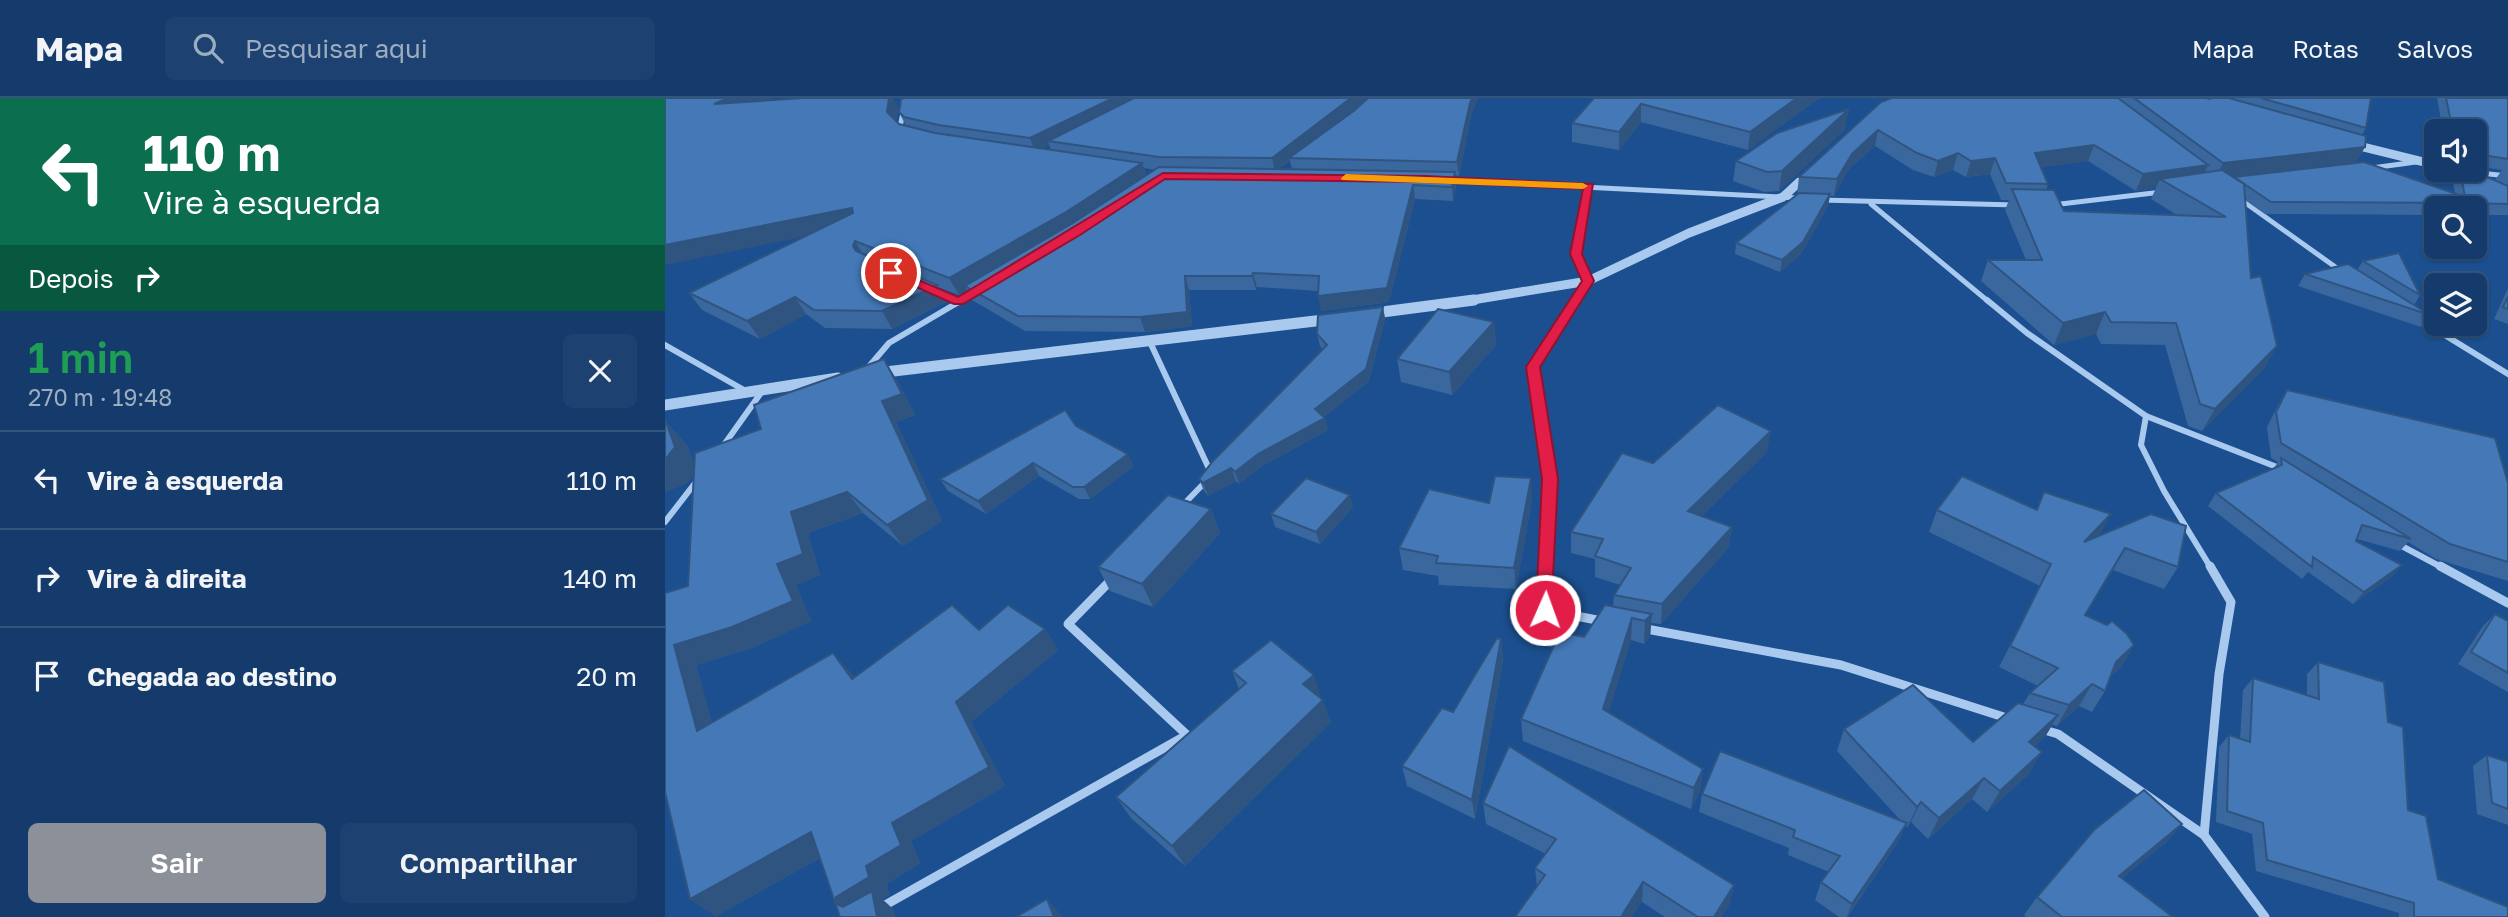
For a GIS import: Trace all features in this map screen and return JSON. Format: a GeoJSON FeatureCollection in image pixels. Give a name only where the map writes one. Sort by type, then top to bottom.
{"type":"FeatureCollection","features":[{"type":"Feature","properties":{"kind":"street"},"geometry":{"type":"LineString","coordinates":[[908,135],[899,127],[903,109],[914,103]]}},
{"type":"Feature","properties":{"kind":"street"},"geometry":{"type":"LineString","coordinates":[[2336,140],[2424,162]]}},
{"type":"Feature","properties":{"kind":"street"},"geometry":{"type":"LineString","coordinates":[[1354,316],[1528,293],[1588,281],[1689,233],[1783,197],[1821,161]]}},
{"type":"Feature","properties":{"kind":"street"},"geometry":{"type":"LineString","coordinates":[[2369,169],[2420,161]]}},
{"type":"Feature","properties":{"kind":"street"},"geometry":{"type":"LineString","coordinates":[[2487,174],[2508,176]]}},
{"type":"Feature","properties":{"kind":"street"},"geometry":{"type":"LineString","coordinates":[[1438,179],[1589,186],[1743,198],[2030,205]]}},
{"type":"Feature","properties":{"kind":"street"},"geometry":{"type":"LineString","coordinates":[[2484,182],[2496,187]]}},
{"type":"Feature","properties":{"kind":"street"},"geometry":{"type":"LineString","coordinates":[[1588,281],[1576,254],[1589,186]]}},
{"type":"Feature","properties":{"kind":"street"},"geometry":{"type":"LineString","coordinates":[[2043,205],[2069,206],[2165,192]]}},
{"type":"Feature","properties":{"kind":"street"},"geometry":{"type":"LineString","coordinates":[[2231,192],[2347,275]]}},
{"type":"Feature","properties":{"kind":"street"},"geometry":{"type":"LineString","coordinates":[[1871,203],[2027,333],[2146,416],[2210,438],[2291,475]]}},
{"type":"Feature","properties":{"kind":"street"},"geometry":{"type":"LineString","coordinates":[[1588,281],[1533,367],[1550,479],[1545,610],[1612,623]]}},
{"type":"Feature","properties":{"kind":"street"},"geometry":{"type":"LineString","coordinates":[[925,287],[959,302]]}},
{"type":"Feature","properties":{"kind":"street"},"geometry":{"type":"LineString","coordinates":[[862,375],[888,343],[982,288]]}},
{"type":"Feature","properties":{"kind":"street"},"geometry":{"type":"LineString","coordinates":[[2412,315],[2508,374]]}},
{"type":"Feature","properties":{"kind":"street"},"geometry":{"type":"LineString","coordinates":[[665,405],[744,390],[763,390],[862,375],[1341,318]]}},
{"type":"Feature","properties":{"kind":"street"},"geometry":{"type":"LineString","coordinates":[[1149,340],[1212,475],[1174,515]]}},
{"type":"Feature","properties":{"kind":"street"},"geometry":{"type":"LineString","coordinates":[[665,345],[744,390]]}},
{"type":"Feature","properties":{"kind":"street"},"geometry":{"type":"LineString","coordinates":[[712,462],[763,390]]}},
{"type":"Feature","properties":{"kind":"street"},"geometry":{"type":"LineString","coordinates":[[2146,416],[2141,445],[2164,491],[2231,602],[2219,674],[2204,835]]}},
{"type":"Feature","properties":{"kind":"street"},"geometry":{"type":"LineString","coordinates":[[665,523],[704,472]]}},
{"type":"Feature","properties":{"kind":"street"},"geometry":{"type":"LineString","coordinates":[[2387,537],[2508,603]]}},
{"type":"Feature","properties":{"kind":"street"},"geometry":{"type":"LineString","coordinates":[[864,917],[1187,735],[1068,624],[1116,575]]}},
{"type":"Feature","properties":{"kind":"street"},"geometry":{"type":"LineString","coordinates":[[1625,625],[1841,665],[2020,722]]}},
{"type":"Feature","properties":{"kind":"street"},"geometry":{"type":"LineString","coordinates":[[2032,726],[2058,734],[2204,835],[2265,917]]}},
{"type":"Feature","properties":{"kind":"building"},"geometry":{"type":"Polygon","coordinates":[[[665,98],[728,98],[714,104],[803,98],[889,98],[887,112],[899,124],[935,133],[1142,163],[1066,212],[949,278],[855,241],[853,246],[856,251],[937,285],[882,311],[814,310],[795,297],[747,321],[689,293],[853,213],[852,208],[665,245],[665,98]]]}},
{"type":"Feature","properties":{"kind":"building"},"geometry":{"type":"Polygon","coordinates":[[[1113,98],[1030,138],[939,125],[904,117],[899,112],[901,99],[1113,98]]]}},
{"type":"Feature","properties":{"kind":"building"},"geometry":{"type":"Polygon","coordinates":[[[1134,98],[1351,98],[1272,158],[1159,157],[1048,141],[1134,98]]]}},
{"type":"Feature","properties":{"kind":"building"},"geometry":{"type":"Polygon","coordinates":[[[1368,98],[1472,98],[1457,162],[1289,158],[1368,98]]]}},
{"type":"Feature","properties":{"kind":"building"},"geometry":{"type":"Polygon","coordinates":[[[1594,98],[1797,98],[1750,132],[1641,104],[1619,132],[1572,123],[1594,98]]]}},
{"type":"Feature","properties":{"kind":"building"},"geometry":{"type":"Polygon","coordinates":[[[1892,98],[2118,98],[2208,165],[2143,174],[2094,145],[2035,153],[2048,184],[2006,183],[1995,158],[1971,161],[1958,153],[1938,161],[1917,153],[1878,130],[1852,154],[1837,179],[1799,177],[1881,102],[1892,98]]]}},
{"type":"Feature","properties":{"kind":"building"},"geometry":{"type":"Polygon","coordinates":[[[2134,98],[2229,98],[2366,136],[2365,147],[2223,163],[2134,98]]]}},
{"type":"Feature","properties":{"kind":"building"},"geometry":{"type":"Polygon","coordinates":[[[2261,98],[2371,98],[2366,128],[2261,98]]]}},
{"type":"Feature","properties":{"kind":"building"},"geometry":{"type":"Polygon","coordinates":[[[2446,98],[2508,98],[2508,159],[2487,156],[2487,119],[2450,119],[2446,98]]]}},
{"type":"Feature","properties":{"kind":"building"},"geometry":{"type":"Polygon","coordinates":[[[1849,109],[1782,171],[1767,172],[1736,161],[1777,133],[1849,109]]]}},
{"type":"Feature","properties":{"kind":"building"},"geometry":{"type":"Polygon","coordinates":[[[2364,162],[2462,196],[2424,196],[2424,203],[2271,202],[2234,177],[2364,162]]]}},
{"type":"Feature","properties":{"kind":"building"},"geometry":{"type":"Polygon","coordinates":[[[1159,167],[1455,172],[1452,187],[1413,185],[1387,288],[1318,296],[1319,276],[1253,273],[1252,276],[1185,276],[1187,312],[1140,317],[1018,316],[965,286],[1073,223],[1159,167]]]}},
{"type":"Feature","properties":{"kind":"building"},"geometry":{"type":"Polygon","coordinates":[[[2222,170],[2244,184],[2251,278],[2261,276],[2277,346],[2215,409],[2200,404],[2176,323],[2111,322],[2105,312],[2063,323],[1988,260],[2042,260],[2012,189],[2054,190],[2064,211],[2226,217],[2160,179],[2222,170]]]}},
{"type":"Feature","properties":{"kind":"building"},"geometry":{"type":"Polygon","coordinates":[[[2487,177],[2508,186],[2508,204],[2487,203],[2487,196],[2465,196],[2462,182],[2487,182],[2487,177]]]}},
{"type":"Feature","properties":{"kind":"building"},"geometry":{"type":"Polygon","coordinates":[[[1799,193],[1830,194],[1803,242],[1782,260],[1736,243],[1799,193]]]}},
{"type":"Feature","properties":{"kind":"building"},"geometry":{"type":"Polygon","coordinates":[[[2399,253],[2420,295],[2363,261],[2399,253]]]}},
{"type":"Feature","properties":{"kind":"building"},"geometry":{"type":"Polygon","coordinates":[[[2348,264],[2424,313],[2305,274],[2348,264]]]}},
{"type":"Feature","properties":{"kind":"building"},"geometry":{"type":"Polygon","coordinates":[[[1383,307],[1366,369],[1315,409],[1325,418],[1258,454],[1235,472],[1231,468],[1203,483],[1199,479],[1213,461],[1327,345],[1317,334],[1318,315],[1383,307]]]}},
{"type":"Feature","properties":{"kind":"building"},"geometry":{"type":"Polygon","coordinates":[[[1438,309],[1494,322],[1449,372],[1397,359],[1438,309]]]}},
{"type":"Feature","properties":{"kind":"building"},"geometry":{"type":"Polygon","coordinates":[[[884,359],[902,394],[882,401],[928,500],[887,525],[847,492],[791,512],[803,554],[777,564],[793,601],[732,627],[674,645],[697,731],[833,653],[852,679],[952,605],[979,630],[1008,605],[1045,629],[956,702],[989,767],[892,823],[901,845],[866,866],[869,877],[836,897],[836,904],[843,907],[872,891],[877,917],[840,917],[811,832],[690,899],[665,792],[665,593],[688,586],[695,453],[761,429],[754,405],[884,359]]]}},
{"type":"Feature","properties":{"kind":"building"},"geometry":{"type":"Polygon","coordinates":[[[2287,390],[2495,438],[2508,483],[2508,562],[2450,544],[2281,443],[2276,412],[2287,390]]]}},
{"type":"Feature","properties":{"kind":"building"},"geometry":{"type":"Polygon","coordinates":[[[1718,405],[1771,431],[1688,511],[1732,527],[1662,604],[1614,595],[1631,568],[1595,556],[1603,539],[1571,532],[1622,453],[1653,463],[1718,405]]]}},
{"type":"Feature","properties":{"kind":"building"},"geometry":{"type":"Polygon","coordinates":[[[1065,410],[1076,426],[1128,454],[1084,487],[1073,487],[1033,463],[978,501],[940,479],[1065,410]]]}},
{"type":"Feature","properties":{"kind":"building"},"geometry":{"type":"Polygon","coordinates":[[[665,422],[675,447],[665,460],[665,422]]]}},
{"type":"Feature","properties":{"kind":"building"},"geometry":{"type":"Polygon","coordinates":[[[2281,458],[2411,539],[2362,525],[2356,541],[2402,565],[2364,592],[2313,557],[2312,567],[2216,493],[2282,465],[2281,458]]]}},
{"type":"Feature","properties":{"kind":"building"},"geometry":{"type":"Polygon","coordinates":[[[1495,476],[1531,478],[1514,568],[1436,563],[1438,556],[1399,548],[1429,489],[1489,503],[1495,476]]]}},
{"type":"Feature","properties":{"kind":"building"},"geometry":{"type":"Polygon","coordinates":[[[1962,476],[2037,510],[2044,492],[2111,514],[2084,542],[2151,514],[2186,526],[2178,567],[2125,548],[2085,615],[2107,625],[2112,621],[2127,634],[2134,645],[2116,662],[2105,691],[2092,684],[2069,705],[2030,693],[2058,668],[2010,646],[2051,564],[1937,510],[1962,476]]]}},
{"type":"Feature","properties":{"kind":"building"},"geometry":{"type":"Polygon","coordinates":[[[1306,478],[1350,495],[1316,532],[1271,514],[1306,478]]]}},
{"type":"Feature","properties":{"kind":"building"},"geometry":{"type":"Polygon","coordinates":[[[1168,495],[1211,509],[1142,584],[1098,567],[1168,495]]]}},
{"type":"Feature","properties":{"kind":"building"},"geometry":{"type":"Polygon","coordinates":[[[1605,605],[1652,614],[1645,621],[1632,618],[1603,709],[1703,769],[1694,788],[1521,719],[1560,632],[1584,637],[1605,605]]]}},
{"type":"Feature","properties":{"kind":"building"},"geometry":{"type":"Polygon","coordinates":[[[2495,614],[2508,621],[2508,673],[2471,652],[2495,614]]]}},
{"type":"Feature","properties":{"kind":"building"},"geometry":{"type":"Polygon","coordinates":[[[1497,638],[1501,639],[1472,800],[1402,766],[1442,708],[1453,712],[1497,638]]]}},
{"type":"Feature","properties":{"kind":"building"},"geometry":{"type":"Polygon","coordinates":[[[1271,640],[1314,675],[1303,684],[1323,700],[1172,846],[1116,797],[1246,683],[1232,671],[1271,640]]]}},
{"type":"Feature","properties":{"kind":"building"},"geometry":{"type":"Polygon","coordinates":[[[2318,662],[2384,682],[2388,722],[2403,727],[2408,810],[2426,816],[2438,879],[2508,907],[2508,917],[2414,917],[2414,903],[2267,860],[2263,823],[2227,811],[2229,735],[2250,742],[2253,678],[2319,699],[2318,662]]]}},
{"type":"Feature","properties":{"kind":"building"},"geometry":{"type":"Polygon","coordinates":[[[1913,685],[1973,742],[2018,703],[2058,715],[2029,742],[2042,752],[2000,791],[1984,778],[1939,818],[1921,802],[1917,807],[1844,729],[1913,685]]]}},
{"type":"Feature","properties":{"kind":"building"},"geometry":{"type":"Polygon","coordinates":[[[1509,746],[1734,885],[1714,917],[1698,917],[1643,882],[1621,917],[1515,917],[1545,875],[1535,868],[1556,839],[1483,803],[1509,746]]]}},
{"type":"Feature","properties":{"kind":"building"},"geometry":{"type":"Polygon","coordinates":[[[1720,751],[1907,823],[1852,904],[1821,882],[1840,856],[1793,837],[1795,830],[1702,794],[1720,751]]]}},
{"type":"Feature","properties":{"kind":"building"},"geometry":{"type":"Polygon","coordinates":[[[2487,755],[2508,762],[2508,809],[2492,803],[2487,755]]]}},
{"type":"Feature","properties":{"kind":"building"},"geometry":{"type":"Polygon","coordinates":[[[2144,790],[2182,824],[2119,876],[2173,917],[2062,917],[2037,897],[2094,830],[2144,790]]]}},
{"type":"Feature","properties":{"kind":"building"},"geometry":{"type":"Polygon","coordinates":[[[1047,899],[1054,917],[1016,917],[1047,899]]]}},
{"type":"Feature","properties":{"kind":"slow traffic"},"geometry":{"type":"LineString","coordinates":[[1346,178],[1583,186]]}},
{"type":"Feature","properties":{"kind":"route"},"geometry":{"type":"LineString","coordinates":[[891,273],[959,302],[1076,233],[1163,176],[1425,179],[1589,186],[1576,254],[1588,281],[1533,367],[1550,479],[1545,610]]}}]}
